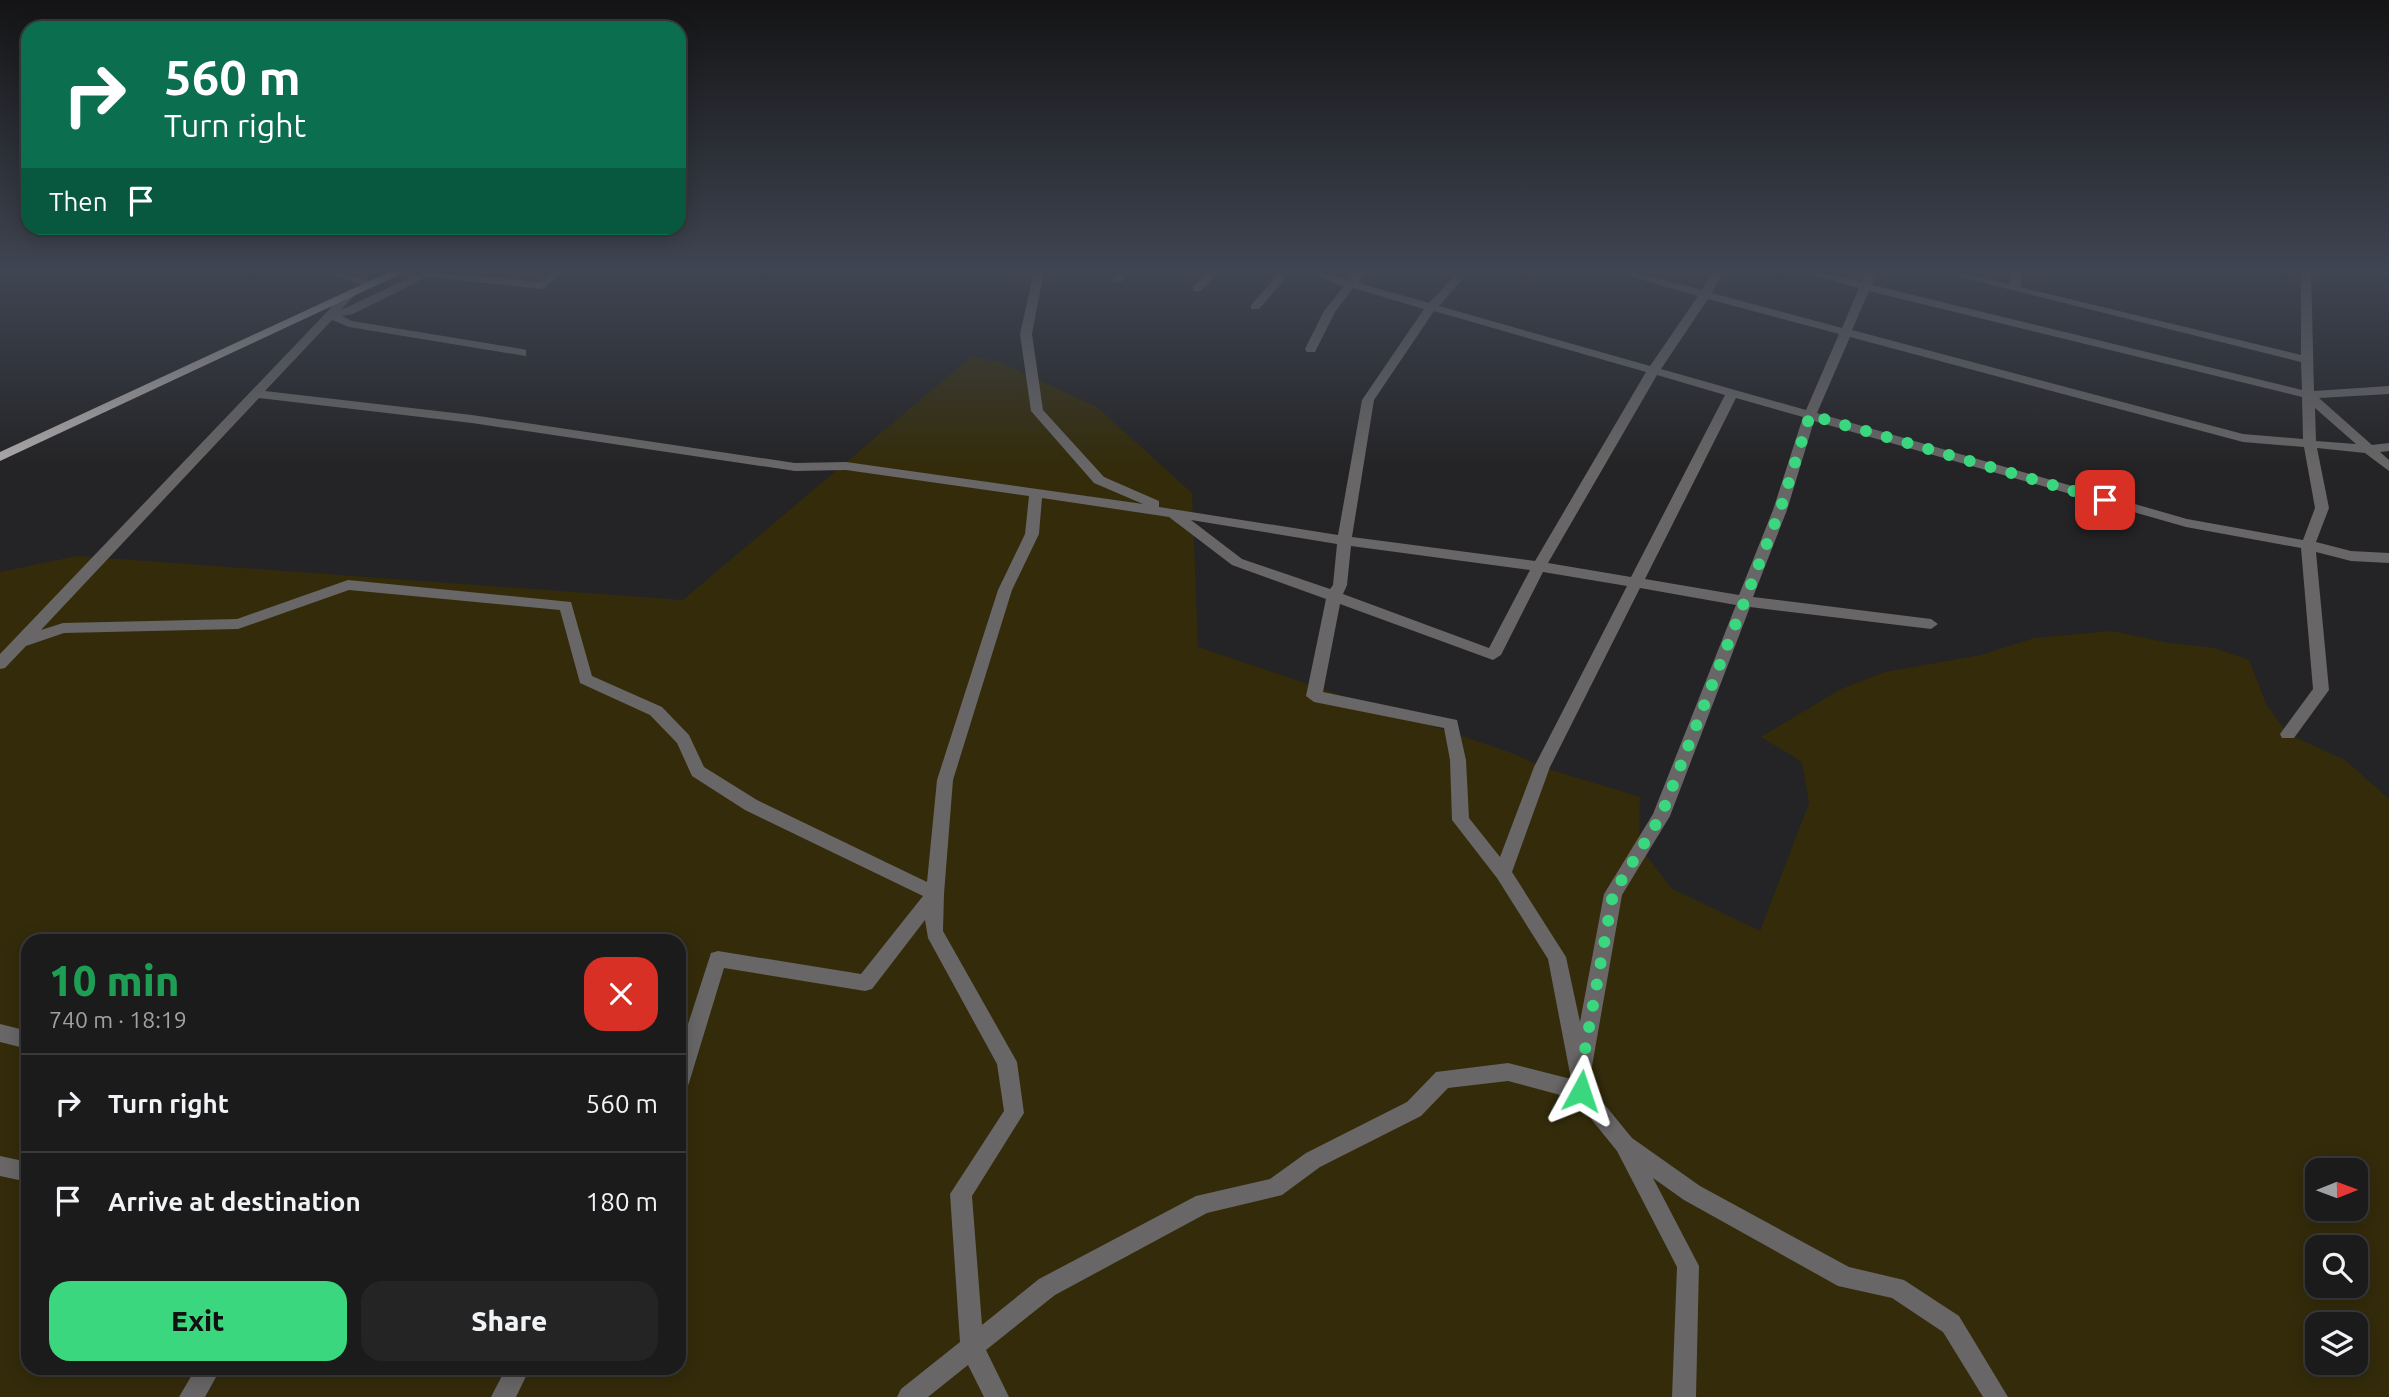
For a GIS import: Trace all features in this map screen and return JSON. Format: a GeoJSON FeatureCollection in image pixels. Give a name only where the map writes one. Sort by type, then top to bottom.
{"type":"FeatureCollection","features":[{"type":"Feature","properties":{"kind":"main road"},"geometry":{"type":"LineString","coordinates":[[0,457],[261,336]]}},
{"type":"Feature","properties":{"kind":"street"},"geometry":{"type":"LineString","coordinates":[[0,664],[310,336]]}},
{"type":"Feature","properties":{"kind":"street"},"geometry":{"type":"LineString","coordinates":[[422,336],[522,353]]}},
{"type":"Feature","properties":{"kind":"street"},"geometry":{"type":"LineString","coordinates":[[1026,336],[1037,411],[1099,480],[1173,513],[1237,562],[1493,655],[1537,566],[1653,370],[1677,336]]}},
{"type":"Feature","properties":{"kind":"street"},"geometry":{"type":"LineString","coordinates":[[1311,349],[1317,336]]}},
{"type":"Feature","properties":{"kind":"street"},"geometry":{"type":"LineString","coordinates":[[1411,336],[1368,400],[1343,541],[1339,585],[1334,596],[1314,696],[1451,724],[1458,760],[1461,820],[1503,873],[1556,957],[1581,1081],[1624,1144],[1688,1266],[1684,1397]]}},
{"type":"Feature","properties":{"kind":"street"},"geometry":{"type":"LineString","coordinates":[[1536,336],[2186,523],[2308,545],[2351,556],[2389,558]]}},
{"type":"Feature","properties":{"kind":"street"},"geometry":{"type":"LineString","coordinates":[[1581,1081],[1613,894],[1661,816],[1780,510],[1810,415],[1844,336]]}},
{"type":"Feature","properties":{"kind":"street"},"geometry":{"type":"LineString","coordinates":[[1862,336],[2243,438],[2367,449],[2389,447]]}},
{"type":"Feature","properties":{"kind":"street"},"geometry":{"type":"LineString","coordinates":[[2066,336],[2308,395],[2389,390]]}},
{"type":"Feature","properties":{"kind":"street"},"geometry":{"type":"LineString","coordinates":[[2209,336],[2307,360]]}},
{"type":"Feature","properties":{"kind":"street"},"geometry":{"type":"LineString","coordinates":[[2288,734],[2321,690],[2308,545],[2322,508],[2310,443],[2307,336]]}},
{"type":"Feature","properties":{"kind":"street"},"geometry":{"type":"LineString","coordinates":[[1503,873],[1542,767],[1732,393]]}},
{"type":"Feature","properties":{"kind":"street"},"geometry":{"type":"LineString","coordinates":[[256,394],[472,419],[795,467],[846,466],[1036,492],[1343,541],[1537,566],[1743,601],[1931,624]]}},
{"type":"Feature","properties":{"kind":"street"},"geometry":{"type":"LineString","coordinates":[[2308,395],[2389,467]]}},
{"type":"Feature","properties":{"kind":"street"},"geometry":{"type":"LineString","coordinates":[[997,1397],[972,1348],[961,1194],[1013,1113],[1006,1062],[934,932],[934,894],[945,780],[1005,590],[1032,534],[1036,492]]}},
{"type":"Feature","properties":{"kind":"street"},"geometry":{"type":"LineString","coordinates":[[21,642],[63,628],[238,624],[348,585],[566,606],[585,679],[656,711],[683,739],[698,771],[751,805],[934,894]]}},
{"type":"Feature","properties":{"kind":"street"},"geometry":{"type":"LineString","coordinates":[[686,1061],[718,959],[865,983],[934,894]]}},
{"type":"Feature","properties":{"kind":"street"},"geometry":{"type":"LineString","coordinates":[[0,1033],[21,1038]]}},
{"type":"Feature","properties":{"kind":"street"},"geometry":{"type":"LineString","coordinates":[[909,1397],[1046,1287],[1204,1203],[1275,1188],[1313,1160],[1414,1109],[1443,1079],[1508,1072],[1581,1081]]}},
{"type":"Feature","properties":{"kind":"street"},"geometry":{"type":"LineString","coordinates":[[1624,1144],[1692,1193],[1764,1234],[1846,1278],[1896,1289],[1951,1324],[1996,1397]]}},
{"type":"Feature","properties":{"kind":"street"},"geometry":{"type":"LineString","coordinates":[[0,1166],[21,1170]]}},
{"type":"Feature","properties":{"kind":"street"},"geometry":{"type":"LineString","coordinates":[[191,1397],[206,1375]]}},
{"type":"Feature","properties":{"kind":"street"},"geometry":{"type":"LineString","coordinates":[[502,1397],[515,1375]]}},
{"type":"Feature","properties":{"kind":"sand"},"geometry":{"type":"Polygon","coordinates":[[[972,356],[1002,363],[1097,407],[1192,493],[1198,647],[1512,753],[1542,767],[1640,797],[1639,846],[1671,888],[1760,931],[1809,803],[1802,762],[1761,737],[1841,689],[1885,672],[1981,655],[2034,638],[2112,631],[2169,643],[2214,648],[2249,660],[2267,706],[2288,734],[2345,760],[2389,799],[2389,1397],[0,1397],[0,572],[77,556],[683,600],[972,356]]]}},
{"type":"Feature","properties":{"kind":"route"},"geometry":{"type":"LineString","coordinates":[[1581,1091],[1581,1072],[1613,894],[1661,816],[1780,510],[1810,415],[2105,500]]}}]}
